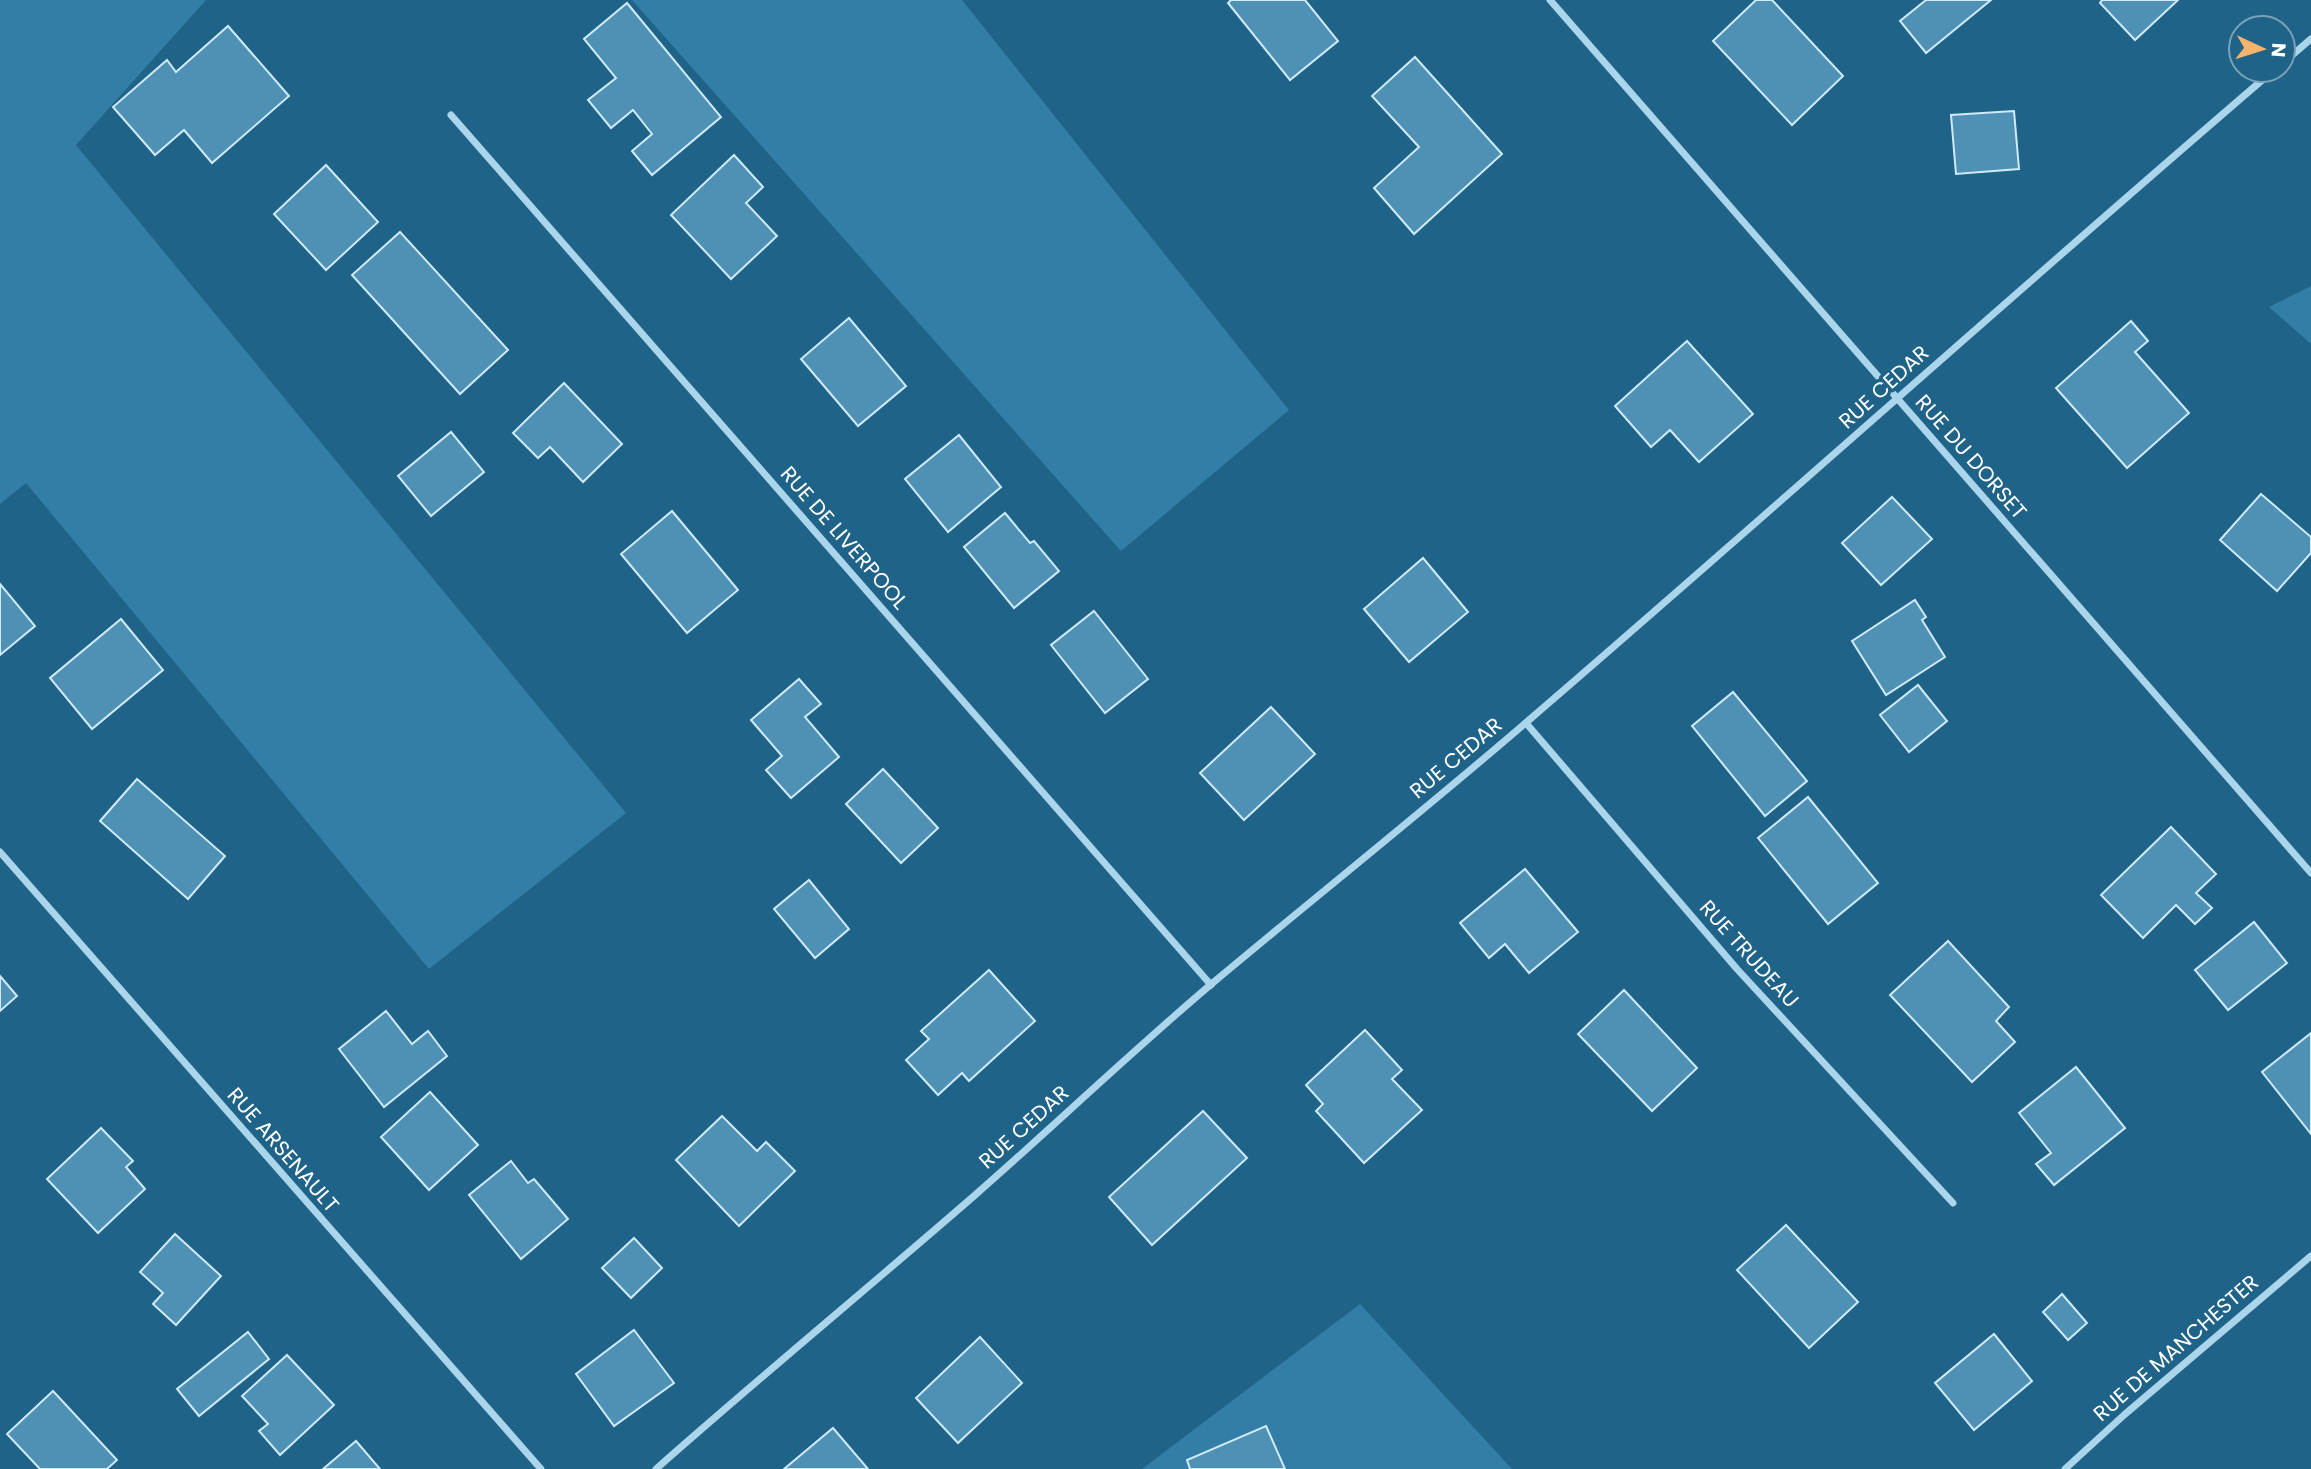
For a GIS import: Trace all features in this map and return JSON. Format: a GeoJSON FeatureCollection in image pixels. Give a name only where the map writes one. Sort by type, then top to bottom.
{"type":"FeatureCollection","features":[{"type":"Feature","properties":{"kind":"street","name":"RUE DU DORSET"},"geometry":{"type":"LineString","coordinates":[[1550,0],[2311,873]]}},
{"type":"Feature","properties":{"kind":"street"},"geometry":{"type":"LineString","coordinates":[[2297,51],[2311,39]]}},
{"type":"Feature","properties":{"kind":"street","name":"RUE CEDAR"},"geometry":{"type":"LineString","coordinates":[[656,1469],[973,1196],[1211,985],[1526,723],[2258,84]]}},
{"type":"Feature","properties":{"kind":"street","name":"RUE DE LIVERPOOL"},"geometry":{"type":"LineString","coordinates":[[450,115],[1211,985]]}},
{"type":"Feature","properties":{"kind":"street","name":"RUE TRUDEAU"},"geometry":{"type":"LineString","coordinates":[[1526,723],[1737,969],[1953,1203]]}},
{"type":"Feature","properties":{"kind":"street","name":"RUE ARSENAULT"},"geometry":{"type":"LineString","coordinates":[[0,852],[541,1469]]}},
{"type":"Feature","properties":{"kind":"street","name":"RUE DE MANCHESTER"},"geometry":{"type":"LineString","coordinates":[[2065,1469],[2124,1415],[2311,1256]]}},
{"type":"Feature","properties":{"kind":"shaded area"},"geometry":{"type":"Polygon","coordinates":[[[0,0],[206,0],[76,145],[626,813],[429,969],[26,483],[0,504],[0,0]]]}},
{"type":"Feature","properties":{"kind":"shaded area"},"geometry":{"type":"Polygon","coordinates":[[[632,0],[962,0],[1289,410],[1121,551],[632,0]]]}},
{"type":"Feature","properties":{"kind":"shaded area"},"geometry":{"type":"Polygon","coordinates":[[[2311,286],[2311,344],[2269,307],[2311,286]]]}},
{"type":"Feature","properties":{"kind":"shaded area"},"geometry":{"type":"Polygon","coordinates":[[[1360,1304],[1512,1469],[1142,1469],[1360,1304]]]}},
{"type":"Feature","properties":{"kind":"building"},"geometry":{"type":"Polygon","coordinates":[[[1231,0],[1305,0],[1338,41],[1290,80],[1228,3],[1231,0]]]}},
{"type":"Feature","properties":{"kind":"building"},"geometry":{"type":"Polygon","coordinates":[[[1756,0],[1772,0],[1843,76],[1792,125],[1713,41],[1756,0]]]}},
{"type":"Feature","properties":{"kind":"building"},"geometry":{"type":"Polygon","coordinates":[[[1926,0],[1991,0],[1926,53],[1900,21],[1926,0]]]}},
{"type":"Feature","properties":{"kind":"building"},"geometry":{"type":"Polygon","coordinates":[[[2102,0],[2178,0],[2135,40],[2100,3],[2102,0]]]}},
{"type":"Feature","properties":{"kind":"building"},"geometry":{"type":"Polygon","coordinates":[[[627,3],[721,117],[652,175],[632,151],[652,134],[633,110],[611,128],[588,100],[616,78],[584,39],[627,3]]]}},
{"type":"Feature","properties":{"kind":"building"},"geometry":{"type":"Polygon","coordinates":[[[228,26],[289,96],[212,163],[184,130],[155,155],[113,107],[167,60],[176,72],[228,26]]]}},
{"type":"Feature","properties":{"kind":"building"},"geometry":{"type":"Polygon","coordinates":[[[1415,57],[1502,154],[1414,234],[1374,188],[1419,147],[1372,96],[1415,57]]]}},
{"type":"Feature","properties":{"kind":"building"},"geometry":{"type":"Polygon","coordinates":[[[2014,111],[2019,169],[1956,174],[1951,115],[2014,111]]]}},
{"type":"Feature","properties":{"kind":"building"},"geometry":{"type":"Polygon","coordinates":[[[734,155],[763,187],[746,203],[777,236],[731,279],[671,215],[734,155]]]}},
{"type":"Feature","properties":{"kind":"building"},"geometry":{"type":"Polygon","coordinates":[[[326,165],[378,222],[326,270],[274,214],[326,165]]]}},
{"type":"Feature","properties":{"kind":"building"},"geometry":{"type":"Polygon","coordinates":[[[400,232],[508,350],[460,394],[352,275],[400,232]]]}},
{"type":"Feature","properties":{"kind":"building"},"geometry":{"type":"Polygon","coordinates":[[[849,318],[906,386],[858,426],[801,359],[849,318]]]}},
{"type":"Feature","properties":{"kind":"building"},"geometry":{"type":"Polygon","coordinates":[[[2131,321],[2148,341],[2135,352],[2189,413],[2127,468],[2056,388],[2131,321]]]}},
{"type":"Feature","properties":{"kind":"building"},"geometry":{"type":"Polygon","coordinates":[[[1687,341],[1753,414],[1699,462],[1670,430],[1651,447],[1615,406],[1687,341]]]}},
{"type":"Feature","properties":{"kind":"building"},"geometry":{"type":"Polygon","coordinates":[[[564,383],[622,444],[583,482],[550,447],[538,458],[513,433],[564,383]]]}},
{"type":"Feature","properties":{"kind":"building"},"geometry":{"type":"Polygon","coordinates":[[[451,432],[484,472],[431,516],[398,476],[451,432]]]}},
{"type":"Feature","properties":{"kind":"building"},"geometry":{"type":"Polygon","coordinates":[[[959,435],[1001,487],[948,532],[905,479],[959,435]]]}},
{"type":"Feature","properties":{"kind":"building"},"geometry":{"type":"Polygon","coordinates":[[[2261,494],[2311,537],[2311,553],[2277,591],[2220,540],[2261,494]]]}},
{"type":"Feature","properties":{"kind":"building"},"geometry":{"type":"Polygon","coordinates":[[[1892,497],[1932,539],[1881,585],[1842,543],[1892,497]]]}},
{"type":"Feature","properties":{"kind":"building"},"geometry":{"type":"Polygon","coordinates":[[[672,511],[738,590],[687,633],[621,554],[672,511]]]}},
{"type":"Feature","properties":{"kind":"building"},"geometry":{"type":"Polygon","coordinates":[[[1005,513],[1030,543],[1034,541],[1059,571],[1014,608],[964,547],[1005,513]]]}},
{"type":"Feature","properties":{"kind":"building"},"geometry":{"type":"Polygon","coordinates":[[[1423,558],[1468,612],[1409,662],[1364,609],[1423,558]]]}},
{"type":"Feature","properties":{"kind":"building"},"geometry":{"type":"Polygon","coordinates":[[[0,584],[35,626],[0,655],[0,584]]]}},
{"type":"Feature","properties":{"kind":"building"},"geometry":{"type":"Polygon","coordinates":[[[1915,600],[1926,617],[1922,620],[1945,657],[1886,695],[1852,641],[1915,600]]]}},
{"type":"Feature","properties":{"kind":"building"},"geometry":{"type":"Polygon","coordinates":[[[1094,611],[1148,679],[1105,713],[1051,645],[1094,611]]]}},
{"type":"Feature","properties":{"kind":"building"},"geometry":{"type":"Polygon","coordinates":[[[121,619],[163,670],[92,729],[50,678],[121,619]]]}},
{"type":"Feature","properties":{"kind":"building"},"geometry":{"type":"Polygon","coordinates":[[[799,679],[821,704],[805,717],[839,757],[791,798],[766,770],[782,756],[751,720],[799,679]]]}},
{"type":"Feature","properties":{"kind":"building"},"geometry":{"type":"Polygon","coordinates":[[[1918,685],[1947,721],[1909,752],[1880,715],[1918,685]]]}},
{"type":"Feature","properties":{"kind":"building"},"geometry":{"type":"Polygon","coordinates":[[[1733,692],[1807,781],[1765,816],[1692,726],[1733,692]]]}},
{"type":"Feature","properties":{"kind":"building"},"geometry":{"type":"Polygon","coordinates":[[[1271,707],[1315,754],[1244,820],[1200,773],[1271,707]]]}},
{"type":"Feature","properties":{"kind":"building"},"geometry":{"type":"Polygon","coordinates":[[[883,769],[938,828],[901,863],[846,804],[883,769]]]}},
{"type":"Feature","properties":{"kind":"building"},"geometry":{"type":"Polygon","coordinates":[[[137,779],[225,856],[188,899],[100,821],[137,779]]]}},
{"type":"Feature","properties":{"kind":"building"},"geometry":{"type":"Polygon","coordinates":[[[1808,797],[1878,883],[1828,924],[1758,838],[1808,797]]]}},
{"type":"Feature","properties":{"kind":"building"},"geometry":{"type":"Polygon","coordinates":[[[2171,827],[2216,874],[2196,893],[2212,908],[2195,924],[2176,905],[2143,938],[2101,895],[2171,827]]]}},
{"type":"Feature","properties":{"kind":"building"},"geometry":{"type":"Polygon","coordinates":[[[1525,869],[1578,932],[1529,973],[1505,944],[1489,958],[1460,923],[1525,869]]]}},
{"type":"Feature","properties":{"kind":"building"},"geometry":{"type":"Polygon","coordinates":[[[809,880],[849,929],[815,958],[774,909],[809,880]]]}},
{"type":"Feature","properties":{"kind":"building"},"geometry":{"type":"Polygon","coordinates":[[[2254,922],[2287,963],[2228,1010],[2195,970],[2254,922]]]}},
{"type":"Feature","properties":{"kind":"building"},"geometry":{"type":"Polygon","coordinates":[[[1948,941],[2009,1007],[1996,1021],[2015,1042],[1972,1082],[1890,995],[1948,941]]]}},
{"type":"Feature","properties":{"kind":"building"},"geometry":{"type":"Polygon","coordinates":[[[989,970],[1035,1021],[969,1081],[962,1073],[938,1095],[906,1060],[929,1039],[921,1031],[989,970]]]}},
{"type":"Feature","properties":{"kind":"building"},"geometry":{"type":"Polygon","coordinates":[[[0,976],[17,996],[0,1011],[0,976]]]}},
{"type":"Feature","properties":{"kind":"building"},"geometry":{"type":"Polygon","coordinates":[[[1624,990],[1697,1068],[1652,1111],[1578,1034],[1624,990]]]}},
{"type":"Feature","properties":{"kind":"building"},"geometry":{"type":"Polygon","coordinates":[[[386,1011],[412,1044],[428,1031],[447,1056],[384,1107],[339,1049],[386,1011]]]}},
{"type":"Feature","properties":{"kind":"building"},"geometry":{"type":"Polygon","coordinates":[[[1365,1030],[1402,1070],[1392,1079],[1422,1110],[1364,1163],[1316,1111],[1323,1104],[1306,1085],[1365,1030]]]}},
{"type":"Feature","properties":{"kind":"building"},"geometry":{"type":"Polygon","coordinates":[[[2311,1033],[2311,1134],[2262,1072],[2311,1033]]]}},
{"type":"Feature","properties":{"kind":"building"},"geometry":{"type":"Polygon","coordinates":[[[2076,1067],[2125,1128],[2054,1185],[2036,1164],[2051,1153],[2019,1113],[2076,1067]]]}},
{"type":"Feature","properties":{"kind":"building"},"geometry":{"type":"Polygon","coordinates":[[[430,1092],[478,1145],[429,1190],[381,1137],[430,1092]]]}},
{"type":"Feature","properties":{"kind":"building"},"geometry":{"type":"Polygon","coordinates":[[[1203,1111],[1247,1158],[1152,1245],[1109,1197],[1203,1111]]]}},
{"type":"Feature","properties":{"kind":"building"},"geometry":{"type":"Polygon","coordinates":[[[722,1116],[757,1151],[766,1142],[795,1171],[739,1226],[676,1160],[722,1116]]]}},
{"type":"Feature","properties":{"kind":"building"},"geometry":{"type":"Polygon","coordinates":[[[101,1128],[133,1161],[126,1167],[145,1189],[98,1233],[47,1179],[101,1128]]]}},
{"type":"Feature","properties":{"kind":"building"},"geometry":{"type":"Polygon","coordinates":[[[511,1161],[528,1183],[534,1179],[568,1219],[521,1259],[469,1195],[511,1161]]]}},
{"type":"Feature","properties":{"kind":"building"},"geometry":{"type":"Polygon","coordinates":[[[1786,1225],[1858,1302],[1809,1348],[1737,1270],[1786,1225]]]}},
{"type":"Feature","properties":{"kind":"building"},"geometry":{"type":"Polygon","coordinates":[[[175,1234],[221,1276],[176,1325],[153,1304],[163,1293],[140,1272],[175,1234]]]}},
{"type":"Feature","properties":{"kind":"building"},"geometry":{"type":"Polygon","coordinates":[[[634,1238],[662,1268],[631,1298],[602,1268],[634,1238]]]}},
{"type":"Feature","properties":{"kind":"building"},"geometry":{"type":"Polygon","coordinates":[[[2062,1294],[2087,1323],[2068,1340],[2043,1312],[2062,1294]]]}},
{"type":"Feature","properties":{"kind":"building"},"geometry":{"type":"Polygon","coordinates":[[[634,1330],[674,1383],[614,1426],[576,1374],[634,1330]]]}},
{"type":"Feature","properties":{"kind":"building"},"geometry":{"type":"Polygon","coordinates":[[[248,1332],[269,1359],[199,1416],[177,1389],[248,1332]]]}},
{"type":"Feature","properties":{"kind":"building"},"geometry":{"type":"Polygon","coordinates":[[[1994,1334],[2032,1381],[1974,1430],[1935,1383],[1994,1334]]]}},
{"type":"Feature","properties":{"kind":"building"},"geometry":{"type":"Polygon","coordinates":[[[980,1337],[1022,1383],[958,1443],[916,1398],[980,1337]]]}},
{"type":"Feature","properties":{"kind":"building"},"geometry":{"type":"Polygon","coordinates":[[[287,1355],[334,1405],[280,1455],[259,1431],[268,1424],[242,1396],[287,1355]]]}},
{"type":"Feature","properties":{"kind":"building"},"geometry":{"type":"Polygon","coordinates":[[[53,1391],[117,1460],[107,1469],[40,1469],[7,1434],[53,1391]]]}},
{"type":"Feature","properties":{"kind":"building"},"geometry":{"type":"Polygon","coordinates":[[[1266,1426],[1285,1469],[1190,1469],[1187,1460],[1266,1426]]]}},
{"type":"Feature","properties":{"kind":"building"},"geometry":{"type":"Polygon","coordinates":[[[833,1428],[868,1469],[784,1469],[833,1428]]]}},
{"type":"Feature","properties":{"kind":"building"},"geometry":{"type":"Polygon","coordinates":[[[356,1441],[380,1469],[323,1469],[356,1441]]]}}]}
